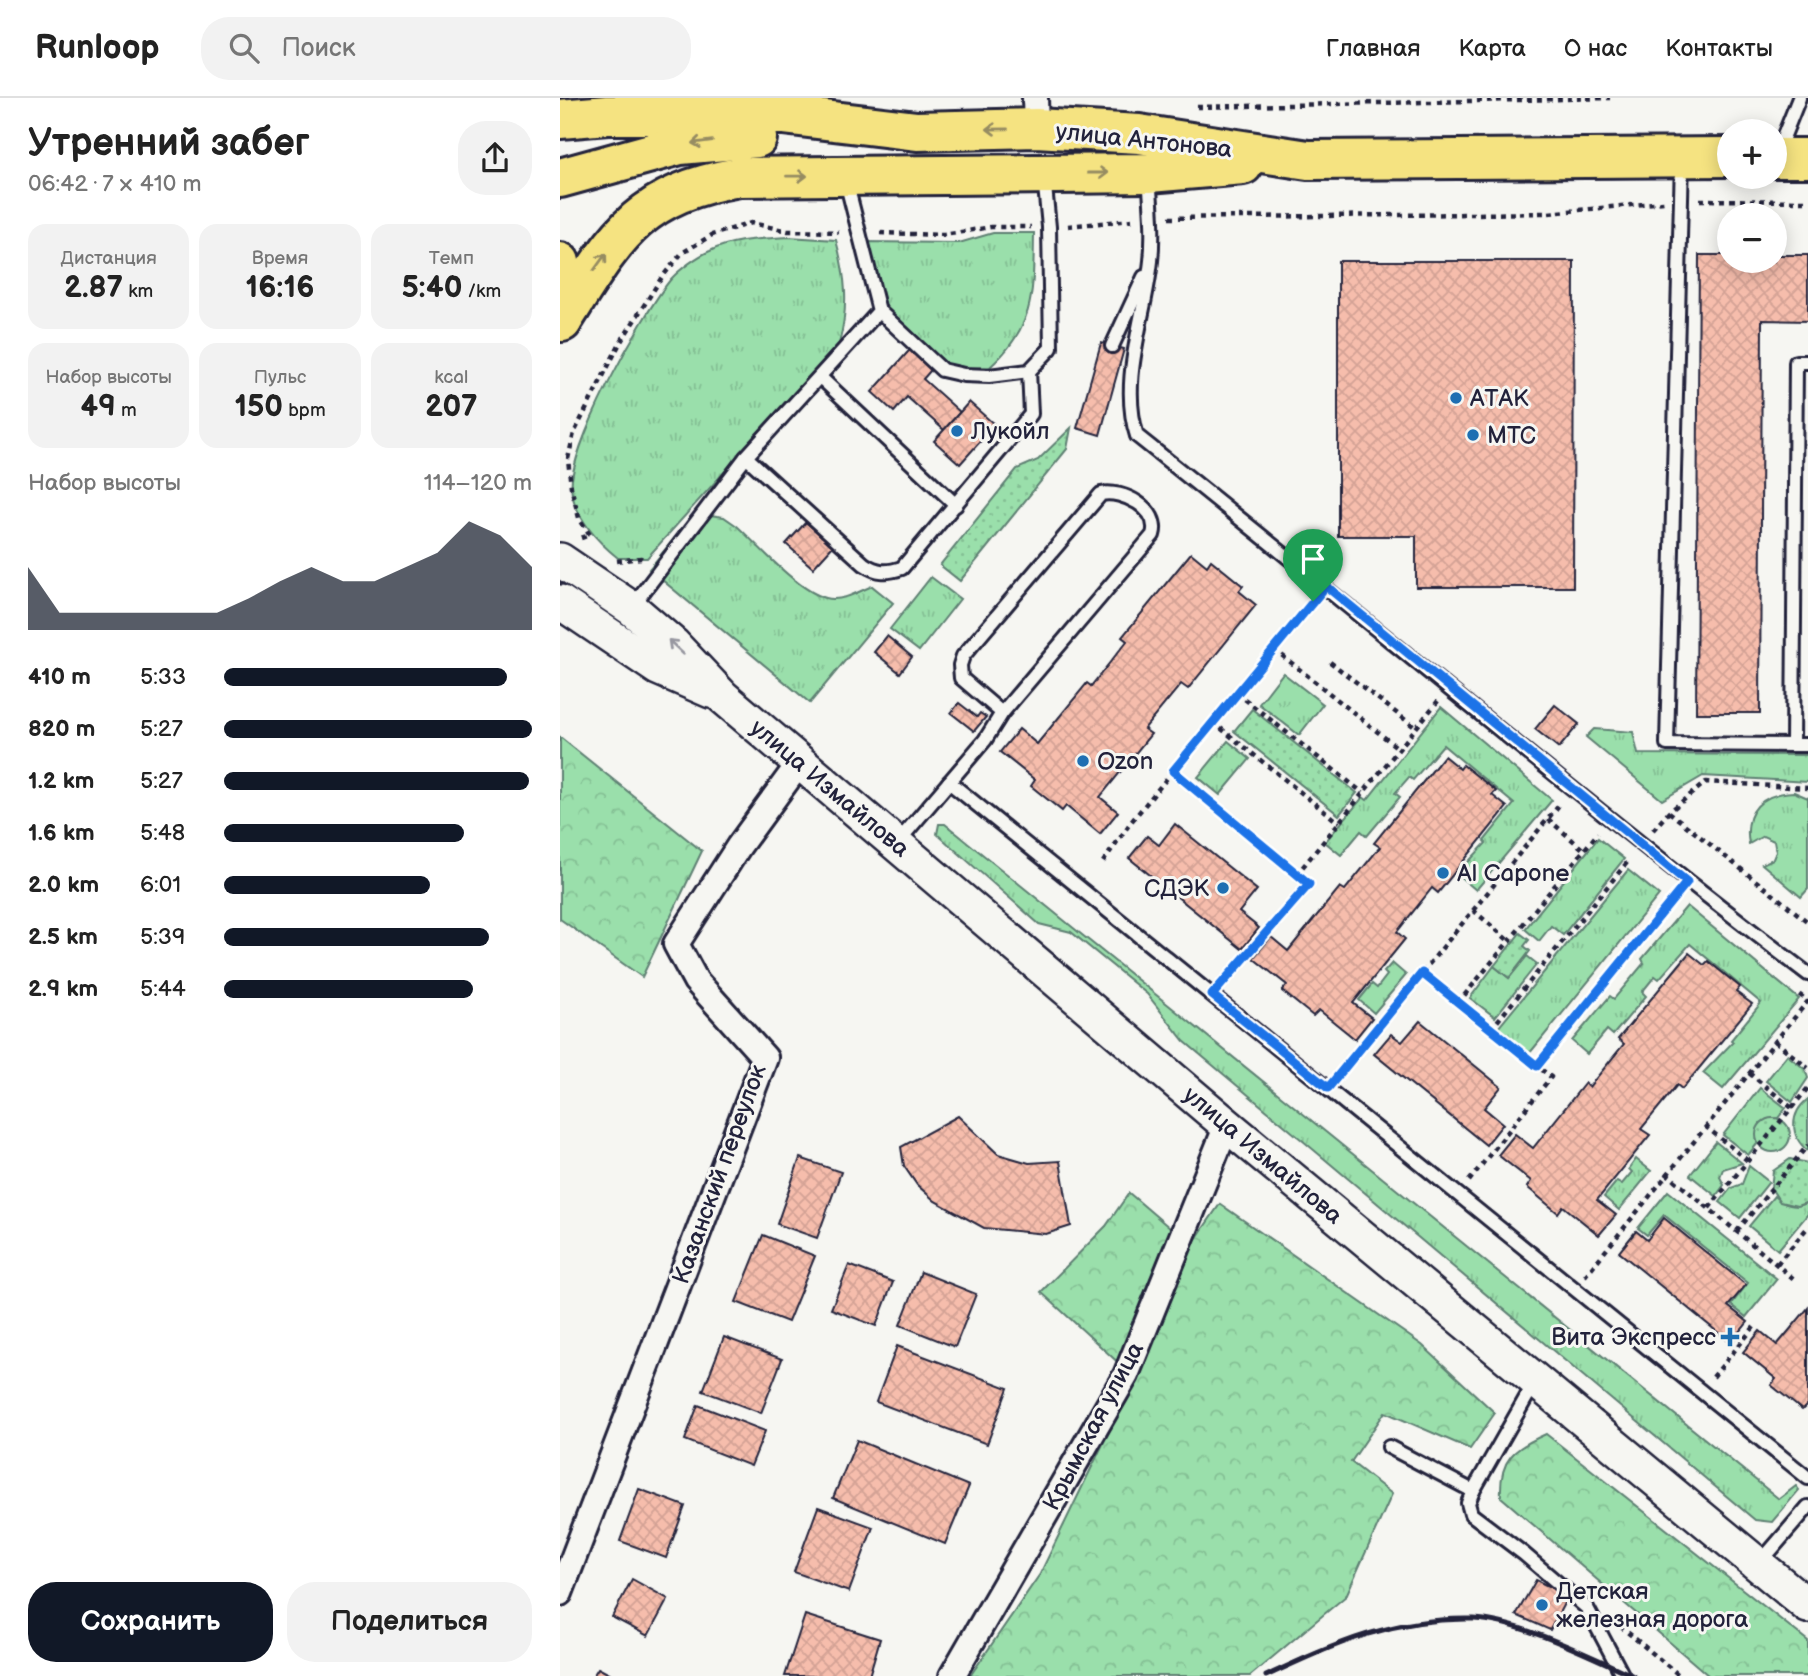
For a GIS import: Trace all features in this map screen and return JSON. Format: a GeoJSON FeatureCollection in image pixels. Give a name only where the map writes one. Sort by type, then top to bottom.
{"type":"FeatureCollection","features":[{"type":"Feature","properties":{"kind":"main road"},"geometry":{"type":"LineString","coordinates":[[1035,113],[1044,173]]}},
{"type":"Feature","properties":{"kind":"main road","name":"улица Антонова"},"geometry":{"type":"LineString","coordinates":[[560,119],[783,115],[917,131],[1035,113],[1139,134],[1308,160],[1717,156]]}},
{"type":"Feature","properties":{"kind":"main road"},"geometry":{"type":"LineString","coordinates":[[560,178],[625,158],[691,144],[917,131]]}},
{"type":"Feature","properties":{"kind":"main road"},"geometry":{"type":"LineString","coordinates":[[1787,158],[1808,158]]}},
{"type":"Feature","properties":{"kind":"main road"},"geometry":{"type":"LineString","coordinates":[[561,324],[601,260],[636,219],[668,196],[701,183],[739,177],[1149,173],[1308,160]]}},
{"type":"Feature","properties":{"kind":"main road"},"geometry":{"type":"LineString","coordinates":[[560,262],[566,296],[561,324]]}},
{"type":"Feature","properties":{"kind":"main road","name":"улица Измайлова"},"geometry":{"type":"LineString","coordinates":[[560,560],[631,608],[674,645],[723,697],[1227,1125],[1808,1606]]}},
{"type":"Feature","properties":{"kind":"main road","name":"улица Измайлова"},"geometry":{"type":"LineString","coordinates":[[560,602],[658,668],[723,697]]}},
{"type":"Feature","properties":{"kind":"street","name":"Казанский переулок"},"geometry":{"type":"LineString","coordinates":[[560,1593],[765,1058],[696,981],[676,944],[739,846],[801,761]]}},
{"type":"Feature","properties":{"kind":"street","name":"Крымская улица"},"geometry":{"type":"LineString","coordinates":[[952,1676],[1126,1375],[1227,1125]]}},
{"type":"Feature","properties":{"kind":"lane"},"geometry":{"type":"LineString","coordinates":[[1787,128],[1799,98]]}},
{"type":"Feature","properties":{"kind":"lane"},"geometry":{"type":"LineString","coordinates":[[1682,155],[1667,744],[1808,745]]}},
{"type":"Feature","properties":{"kind":"lane"},"geometry":{"type":"LineString","coordinates":[[845,175],[879,311],[942,370],[989,376],[1029,371],[1051,348],[1049,228],[1044,173]]}},
{"type":"Feature","properties":{"kind":"lane"},"geometry":{"type":"LineString","coordinates":[[1149,173],[1151,261],[1130,390],[1132,421],[1137,436],[1574,787],[1687,882],[1808,974]]}},
{"type":"Feature","properties":{"kind":"lane"},"geometry":{"type":"LineString","coordinates":[[1112,346],[1151,261]]}},
{"type":"Feature","properties":{"kind":"lane"},"geometry":{"type":"LineString","coordinates":[[631,608],[746,457],[879,311]]}},
{"type":"Feature","properties":{"kind":"lane"},"geometry":{"type":"LineString","coordinates":[[1793,745],[1796,362],[1808,362]]}},
{"type":"Feature","properties":{"kind":"lane"},"geometry":{"type":"LineString","coordinates":[[746,457],[873,570],[884,572],[902,568],[1031,414],[1029,371]]}},
{"type":"Feature","properties":{"kind":"lane"},"geometry":{"type":"LineString","coordinates":[[820,377],[956,505]]}},
{"type":"Feature","properties":{"kind":"lane"},"geometry":{"type":"LineString","coordinates":[[897,843],[985,740],[1002,713],[1153,535],[1155,523],[1151,516],[1128,496],[1117,492],[1101,494],[962,656],[961,678],[1002,713]]}},
{"type":"Feature","properties":{"kind":"lane"},"geometry":{"type":"LineString","coordinates":[[949,782],[1808,1478]]}},
{"type":"Feature","properties":{"kind":"lane"},"geometry":{"type":"LineString","coordinates":[[1536,1381],[1473,1491],[1468,1503],[1471,1514],[1524,1554],[1587,1608],[1623,1676]]}},
{"type":"Feature","properties":{"kind":"lane"},"geometry":{"type":"LineString","coordinates":[[1389,1447],[1473,1491]]}},
{"type":"Feature","properties":{"kind":"lane"},"geometry":{"type":"LineString","coordinates":[[1758,1565],[1808,1507]]}},
{"type":"Feature","properties":{"kind":"path"},"geometry":{"type":"LineString","coordinates":[[1188,107],[1610,98]]}},
{"type":"Feature","properties":{"kind":"path"},"geometry":{"type":"LineString","coordinates":[[1103,862],[1173,771],[1326,586]]}},
{"type":"Feature","properties":{"kind":"path"},"geometry":{"type":"LineString","coordinates":[[1273,649],[1399,749]]}},
{"type":"Feature","properties":{"kind":"path"},"geometry":{"type":"LineString","coordinates":[[1330,662],[1416,728]]}},
{"type":"Feature","properties":{"kind":"path"},"geometry":{"type":"LineString","coordinates":[[1297,874],[1449,687]]}},
{"type":"Feature","properties":{"kind":"path"},"geometry":{"type":"LineString","coordinates":[[1237,693],[1363,793]]}},
{"type":"Feature","properties":{"kind":"path"},"geometry":{"type":"LineString","coordinates":[[1213,722],[1339,823]]}},
{"type":"Feature","properties":{"kind":"path"},"geometry":{"type":"LineString","coordinates":[[1173,771],[1309,884],[1212,995]]}},
{"type":"Feature","properties":{"kind":"path"},"geometry":{"type":"LineString","coordinates":[[1808,788],[1706,782],[1669,811],[1808,922]]}},
{"type":"Feature","properties":{"kind":"path"},"geometry":{"type":"LineString","coordinates":[[1328,1088],[1574,787]]}},
{"type":"Feature","properties":{"kind":"path"},"geometry":{"type":"LineString","coordinates":[[1458,1003],[1611,818]]}},
{"type":"Feature","properties":{"kind":"path"},"geometry":{"type":"LineString","coordinates":[[1548,819],[1584,850]]}},
{"type":"Feature","properties":{"kind":"path"},"geometry":{"type":"LineString","coordinates":[[1491,1028],[1642,844]]}},
{"type":"Feature","properties":{"kind":"path"},"geometry":{"type":"LineString","coordinates":[[1537,1066],[1687,882]]}},
{"type":"Feature","properties":{"kind":"path"},"geometry":{"type":"LineString","coordinates":[[1474,910],[1509,941]]}},
{"type":"Feature","properties":{"kind":"path"},"geometry":{"type":"LineString","coordinates":[[1422,973],[1551,1077],[1458,1194]]}},
{"type":"Feature","properties":{"kind":"path"},"geometry":{"type":"LineString","coordinates":[[1575,1289],[1666,1173],[1808,1001]]}},
{"type":"Feature","properties":{"kind":"path"},"geometry":{"type":"LineString","coordinates":[[1775,1041],[1808,1068]]}},
{"type":"Feature","properties":{"kind":"path"},"geometry":{"type":"LineString","coordinates":[[1749,1073],[1792,1108]]}},
{"type":"Feature","properties":{"kind":"path"},"geometry":{"type":"LineString","coordinates":[[1709,1208],[1808,1088]]}},
{"type":"Feature","properties":{"kind":"path"},"geometry":{"type":"LineString","coordinates":[[1705,1126],[1748,1161]]}},
{"type":"Feature","properties":{"kind":"path"},"geometry":{"type":"LineString","coordinates":[[1737,1231],[1808,1145]]}},
{"type":"Feature","properties":{"kind":"path"},"geometry":{"type":"LineString","coordinates":[[1666,1173],[1794,1279]]}},
{"type":"Feature","properties":{"kind":"path"},"geometry":{"type":"LineString","coordinates":[[1777,1264],[1808,1227]]}},
{"type":"Feature","properties":{"kind":"path"},"geometry":{"type":"LineString","coordinates":[[1701,1391],[1754,1327]]}},
{"type":"Feature","properties":{"kind":"green space"},"geometry":{"type":"Polygon","coordinates":[[[993,233],[1034,233],[1032,290],[1024,322],[1005,352],[990,367],[968,368],[947,364],[885,310],[864,242],[959,243],[993,233]]]}},
{"type":"Feature","properties":{"kind":"green space"},"geometry":{"type":"Polygon","coordinates":[[[788,237],[836,240],[845,292],[839,344],[647,558],[618,558],[590,530],[579,513],[572,494],[573,474],[580,448],[592,417],[625,351],[658,296],[671,279],[689,263],[705,253],[729,244],[788,237]]]}},
{"type":"Feature","properties":{"kind":"green space"},"geometry":{"type":"Polygon","coordinates":[[[1071,428],[1067,449],[960,581],[940,565],[1017,469],[1038,460],[1071,428]]]}},
{"type":"Feature","properties":{"kind":"green space"},"geometry":{"type":"Polygon","coordinates":[[[710,515],[724,517],[737,526],[791,577],[815,594],[838,599],[872,586],[893,603],[810,703],[649,569],[686,524],[710,515]]]}},
{"type":"Feature","properties":{"kind":"green space"},"geometry":{"type":"Polygon","coordinates":[[[931,577],[960,599],[919,651],[890,629],[931,577]]]}},
{"type":"Feature","properties":{"kind":"green space"},"geometry":{"type":"Polygon","coordinates":[[[1283,673],[1323,704],[1299,735],[1259,704],[1283,673]]]}},
{"type":"Feature","properties":{"kind":"green space"},"geometry":{"type":"Polygon","coordinates":[[[1441,707],[1552,800],[1476,890],[1457,874],[1486,843],[1484,841],[1514,804],[1443,745],[1413,780],[1409,777],[1395,793],[1400,797],[1367,836],[1361,831],[1341,855],[1325,842],[1363,797],[1367,800],[1441,707]]]}},
{"type":"Feature","properties":{"kind":"green space"},"geometry":{"type":"Polygon","coordinates":[[[1252,709],[1357,793],[1339,815],[1234,731],[1252,709]]]}},
{"type":"Feature","properties":{"kind":"green space"},"geometry":{"type":"Polygon","coordinates":[[[1594,729],[1633,732],[1638,754],[1808,755],[1808,782],[1703,776],[1662,800],[1586,737],[1594,729]]]}},
{"type":"Feature","properties":{"kind":"green space"},"geometry":{"type":"Polygon","coordinates":[[[560,737],[702,851],[642,977],[560,919],[560,737]]]}},
{"type":"Feature","properties":{"kind":"green space"},"geometry":{"type":"Polygon","coordinates":[[[1228,741],[1250,759],[1220,795],[1198,777],[1228,741]]]}},
{"type":"Feature","properties":{"kind":"green space"},"geometry":{"type":"Polygon","coordinates":[[[1794,792],[1808,798],[1808,889],[1801,897],[1762,864],[1773,859],[1776,852],[1774,841],[1763,836],[1749,844],[1748,832],[1752,813],[1757,806],[1773,796],[1794,792]]]}},
{"type":"Feature","properties":{"kind":"green space"},"geometry":{"type":"Polygon","coordinates":[[[939,824],[945,824],[1779,1499],[1796,1486],[1799,1490],[1772,1522],[1755,1520],[1184,1041],[1147,994],[1071,932],[1039,924],[937,834],[939,824]]]}},
{"type":"Feature","properties":{"kind":"green space"},"geometry":{"type":"Polygon","coordinates":[[[1598,838],[1624,859],[1563,935],[1551,926],[1539,941],[1525,929],[1598,838]]]}},
{"type":"Feature","properties":{"kind":"green space"},"geometry":{"type":"Polygon","coordinates":[[[1628,870],[1659,895],[1529,1054],[1498,1028],[1628,870]]]}},
{"type":"Feature","properties":{"kind":"green space"},"geometry":{"type":"Polygon","coordinates":[[[1687,906],[1799,999],[1723,1089],[1703,1073],[1733,1042],[1731,1040],[1761,1003],[1690,944],[1659,979],[1655,976],[1642,992],[1646,996],[1613,1035],[1607,1030],[1587,1054],[1572,1041],[1610,996],[1614,999],[1644,963],[1642,959],[1687,906]]]}},
{"type":"Feature","properties":{"kind":"green space"},"geometry":{"type":"Polygon","coordinates":[[[1520,933],[1529,940],[1524,946],[1530,951],[1509,978],[1494,966],[1520,933]]]}},
{"type":"Feature","properties":{"kind":"green space"},"geometry":{"type":"Polygon","coordinates":[[[1527,956],[1537,964],[1495,1017],[1470,998],[1494,966],[1509,978],[1527,956]]]}},
{"type":"Feature","properties":{"kind":"green space"},"geometry":{"type":"Polygon","coordinates":[[[1392,963],[1406,975],[1374,1013],[1359,1000],[1372,984],[1377,988],[1387,975],[1384,972],[1392,963]]]}},
{"type":"Feature","properties":{"kind":"green space"},"geometry":{"type":"Polygon","coordinates":[[[1787,1055],[1805,1069],[1808,1078],[1792,1102],[1766,1081],[1787,1055]]]}},
{"type":"Feature","properties":{"kind":"green space"},"geometry":{"type":"Polygon","coordinates":[[[1760,1088],[1786,1108],[1778,1118],[1760,1123],[1758,1143],[1748,1155],[1723,1135],[1760,1088]]]}},
{"type":"Feature","properties":{"kind":"green space"},"geometry":{"type":"Polygon","coordinates":[[[1808,1099],[1808,1151],[1797,1139],[1794,1125],[1798,1111],[1808,1099]]]}},
{"type":"Feature","properties":{"kind":"green space"},"geometry":{"type":"Polygon","coordinates":[[[1773,1118],[1785,1123],[1790,1135],[1785,1147],[1773,1152],[1761,1147],[1756,1135],[1761,1123],[1773,1118]]]}},
{"type":"Feature","properties":{"kind":"green space"},"geometry":{"type":"Polygon","coordinates":[[[1716,1142],[1742,1163],[1723,1169],[1720,1177],[1724,1185],[1716,1196],[1690,1175],[1716,1142]]]}},
{"type":"Feature","properties":{"kind":"green space"},"geometry":{"type":"Polygon","coordinates":[[[1636,1159],[1651,1171],[1619,1210],[1604,1197],[1617,1181],[1622,1184],[1632,1172],[1629,1169],[1636,1159]]]}},
{"type":"Feature","properties":{"kind":"green space"},"geometry":{"type":"Polygon","coordinates":[[[1790,1159],[1808,1163],[1808,1202],[1797,1206],[1780,1202],[1771,1188],[1773,1171],[1790,1159]]]}},
{"type":"Feature","properties":{"kind":"green space"},"geometry":{"type":"Polygon","coordinates":[[[1749,1166],[1769,1182],[1740,1218],[1720,1202],[1731,1188],[1742,1184],[1749,1166]]]}},
{"type":"Feature","properties":{"kind":"green space"},"geometry":{"type":"Polygon","coordinates":[[[1668,1191],[1777,1279],[1746,1317],[1731,1305],[1748,1283],[1664,1215],[1647,1235],[1638,1228],[1668,1191]]]}},
{"type":"Feature","properties":{"kind":"green space"},"geometry":{"type":"Polygon","coordinates":[[[1129,1193],[1191,1246],[1220,1204],[1422,1345],[1495,1413],[1470,1449],[1385,1412],[1351,1462],[1392,1494],[1346,1596],[1250,1676],[970,1676],[1040,1574],[1135,1378],[1041,1292],[1106,1226],[1129,1193]]]}},
{"type":"Feature","properties":{"kind":"green space"},"geometry":{"type":"Polygon","coordinates":[[[1774,1196],[1790,1205],[1808,1202],[1808,1214],[1778,1250],[1749,1226],[1774,1196]]]}},
{"type":"Feature","properties":{"kind":"green space"},"geometry":{"type":"Polygon","coordinates":[[[1546,1434],[1808,1641],[1808,1676],[1709,1676],[1501,1497],[1503,1473],[1511,1456],[1525,1444],[1546,1434]]]}},
{"type":"Feature","properties":{"kind":"building"},"geometry":{"type":"Polygon","coordinates":[[[1699,255],[1717,255],[1717,273],[1787,273],[1787,255],[1808,255],[1808,321],[1762,320],[1760,713],[1696,713],[1699,255]]]}},
{"type":"Feature","properties":{"kind":"building","name":"АТАК"},"geometry":{"type":"Polygon","coordinates":[[[1338,261],[1574,261],[1573,587],[1416,587],[1416,536],[1338,536],[1338,261]]]}},
{"type":"Feature","properties":{"kind":"building"},"geometry":{"type":"Polygon","coordinates":[[[916,343],[938,362],[923,379],[960,412],[944,430],[907,397],[894,412],[872,392],[916,343]]]}},
{"type":"Feature","properties":{"kind":"building"},"geometry":{"type":"Polygon","coordinates":[[[1101,343],[1124,349],[1100,435],[1077,428],[1101,343]]]}},
{"type":"Feature","properties":{"kind":"building"},"geometry":{"type":"Polygon","coordinates":[[[969,402],[995,425],[960,464],[934,441],[969,402]]]}},
{"type":"Feature","properties":{"kind":"building"},"geometry":{"type":"Polygon","coordinates":[[[806,522],[833,546],[813,568],[786,544],[806,522]]]}},
{"type":"Feature","properties":{"kind":"building"},"geometry":{"type":"Polygon","coordinates":[[[1191,553],[1207,566],[1211,560],[1243,586],[1239,591],[1256,605],[1188,689],[1181,684],[1144,729],[1151,734],[1100,797],[1118,812],[1100,834],[1066,806],[1062,811],[1031,786],[1035,780],[1000,752],[1019,729],[1037,744],[1087,683],[1091,686],[1127,641],[1122,637],[1191,553]]]}},
{"type":"Feature","properties":{"kind":"building"},"geometry":{"type":"Polygon","coordinates":[[[887,636],[912,657],[900,673],[874,652],[887,636]]]}},
{"type":"Feature","properties":{"kind":"building"},"geometry":{"type":"Polygon","coordinates":[[[959,703],[977,717],[980,713],[986,717],[974,731],[951,713],[959,703]]]}},
{"type":"Feature","properties":{"kind":"building"},"geometry":{"type":"Polygon","coordinates":[[[1555,705],[1579,724],[1559,748],[1535,729],[1555,705]]]}},
{"type":"Feature","properties":{"kind":"building"},"geometry":{"type":"Polygon","coordinates":[[[1444,756],[1460,769],[1463,765],[1496,791],[1492,795],[1507,807],[1438,893],[1432,888],[1397,932],[1405,939],[1353,1003],[1372,1018],[1355,1039],[1319,1010],[1313,1016],[1282,991],[1287,985],[1253,958],[1271,937],[1288,951],[1340,887],[1345,890],[1380,847],[1374,843],[1444,756]]]}},
{"type":"Feature","properties":{"kind":"building"},"geometry":{"type":"Polygon","coordinates":[[[1175,824],[1257,890],[1239,912],[1259,928],[1242,949],[1129,858],[1147,836],[1159,845],[1175,824]]]}},
{"type":"Feature","properties":{"kind":"building"},"geometry":{"type":"Polygon","coordinates":[[[1689,953],[1704,965],[1708,961],[1740,987],[1736,992],[1752,1004],[1682,1089],[1677,1085],[1641,1129],[1650,1135],[1597,1200],[1616,1215],[1599,1235],[1563,1206],[1558,1213],[1527,1187],[1531,1181],[1498,1155],[1515,1134],[1533,1148],[1585,1083],[1589,1087],[1624,1044],[1618,1039],[1689,953]]]}},
{"type":"Feature","properties":{"kind":"building"},"geometry":{"type":"Polygon","coordinates":[[[1420,1021],[1501,1087],[1484,1108],[1503,1124],[1486,1145],[1374,1054],[1391,1034],[1402,1042],[1420,1021]]]}},
{"type":"Feature","properties":{"kind":"building"},"geometry":{"type":"Polygon","coordinates":[[[958,1116],[998,1154],[1029,1163],[1060,1161],[1071,1226],[1046,1234],[984,1228],[935,1201],[917,1185],[904,1166],[901,1147],[958,1116]]]}},
{"type":"Feature","properties":{"kind":"building"},"geometry":{"type":"Polygon","coordinates":[[[800,1158],[841,1172],[817,1238],[777,1224],[800,1158]]]}},
{"type":"Feature","properties":{"kind":"building"},"geometry":{"type":"Polygon","coordinates":[[[1664,1218],[1746,1285],[1728,1306],[1748,1322],[1731,1343],[1619,1252],[1636,1231],[1647,1240],[1664,1218]]]}},
{"type":"Feature","properties":{"kind":"building"},"geometry":{"type":"Polygon","coordinates":[[[763,1235],[815,1256],[788,1322],[736,1302],[763,1235]]]}},
{"type":"Feature","properties":{"kind":"building"},"geometry":{"type":"Polygon","coordinates":[[[849,1265],[893,1282],[876,1326],[831,1309],[849,1265]]]}},
{"type":"Feature","properties":{"kind":"building"},"geometry":{"type":"Polygon","coordinates":[[[921,1272],[976,1294],[955,1347],[900,1325],[921,1272]]]}},
{"type":"Feature","properties":{"kind":"building"},"geometry":{"type":"Polygon","coordinates":[[[1808,1308],[1808,1404],[1802,1410],[1771,1385],[1776,1379],[1743,1352],[1760,1331],[1777,1345],[1808,1308]]]}},
{"type":"Feature","properties":{"kind":"building"},"geometry":{"type":"Polygon","coordinates":[[[724,1337],[782,1359],[761,1413],[703,1391],[724,1337]]]}},
{"type":"Feature","properties":{"kind":"building"},"geometry":{"type":"Polygon","coordinates":[[[897,1346],[1008,1388],[987,1444],[876,1402],[897,1346]]]}},
{"type":"Feature","properties":{"kind":"building"},"geometry":{"type":"Polygon","coordinates":[[[698,1405],[765,1431],[751,1466],[685,1440],[698,1405]]]}},
{"type":"Feature","properties":{"kind":"building"},"geometry":{"type":"Polygon","coordinates":[[[857,1440],[969,1486],[945,1544],[833,1498],[857,1440]]]}},
{"type":"Feature","properties":{"kind":"building"},"geometry":{"type":"Polygon","coordinates":[[[639,1489],[685,1506],[666,1558],[620,1541],[639,1489]]]}},
{"type":"Feature","properties":{"kind":"building"},"geometry":{"type":"Polygon","coordinates":[[[818,1507],[873,1527],[849,1592],[794,1572],[818,1507]]]}},
{"type":"Feature","properties":{"kind":"building"},"geometry":{"type":"Polygon","coordinates":[[[632,1579],[668,1599],[648,1636],[612,1617],[632,1579]]]}},
{"type":"Feature","properties":{"kind":"building","name":"Детская железная дорога"},"geometry":{"type":"Polygon","coordinates":[[[1536,1580],[1568,1596],[1550,1630],[1516,1615],[1536,1580]]]}},
{"type":"Feature","properties":{"kind":"building"},"geometry":{"type":"Polygon","coordinates":[[[805,1615],[880,1639],[869,1676],[785,1676],[805,1615]]]}},
{"type":"Feature","properties":{"kind":"building"},"geometry":{"type":"Polygon","coordinates":[[[598,1668],[613,1676],[593,1676],[598,1668]]]}},
{"type":"Feature","properties":{"kind":"railway"},"geometry":{"type":"LineString","coordinates":[[1266,1676],[1342,1643],[1392,1627],[1418,1622],[1474,1619],[1492,1621],[1534,1633],[1634,1676]]}},
{"type":"Feature","properties":{"kind":"place","name":"АТАК"},"geometry":{"type":"Point","coordinates":[1456,398]}},
{"type":"Feature","properties":{"kind":"place","name":"Лукойл"},"geometry":{"type":"Point","coordinates":[957,431]}},
{"type":"Feature","properties":{"kind":"place","name":"МТС"},"geometry":{"type":"Point","coordinates":[1473,435]}},
{"type":"Feature","properties":{"kind":"place","name":"Ozon"},"geometry":{"type":"Point","coordinates":[1083,761]}},
{"type":"Feature","properties":{"kind":"place","name":"Al Capone"},"geometry":{"type":"Point","coordinates":[1443,873]}},
{"type":"Feature","properties":{"kind":"place","name":"СДЭК"},"geometry":{"type":"Point","coordinates":[1223,888]}},
{"type":"Feature","properties":{"kind":"place","name":"Вита Экспресс"},"geometry":{"type":"Point","coordinates":[1730,1337]}},
{"type":"Feature","properties":{"kind":"place","name":"Детская железная дорога"},"geometry":{"type":"Point","coordinates":[1542,1605]}},
{"type":"Feature","properties":{"kind":"route"},"geometry":{"type":"LineString","coordinates":[[1326,586],[1687,882],[1537,1066],[1422,973],[1328,1088],[1212,995],[1309,884],[1173,771],[1313,601],[1326,586]]}}]}
